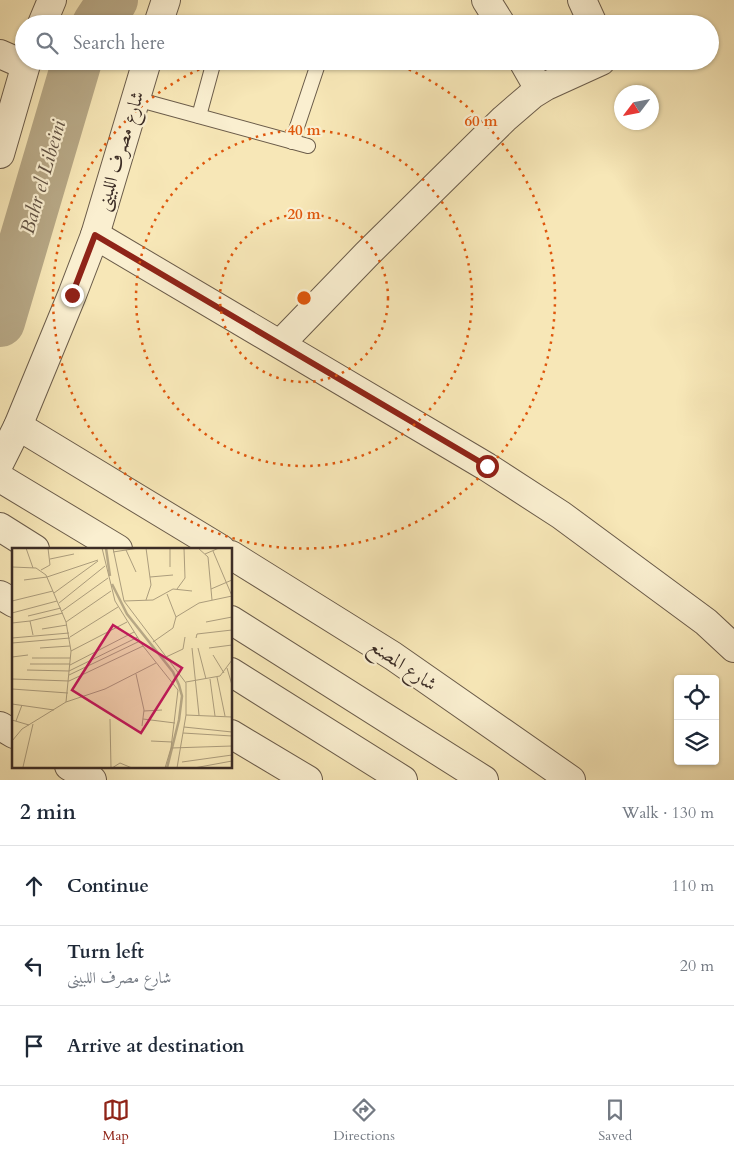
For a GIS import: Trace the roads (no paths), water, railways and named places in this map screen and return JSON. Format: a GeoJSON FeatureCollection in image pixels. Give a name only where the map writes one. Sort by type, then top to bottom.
{"type":"FeatureCollection","features":[{"type":"Feature","properties":{"kind":"street"},"geometry":{"type":"LineString","coordinates":[[46,15],[52,0]]}},
{"type":"Feature","properties":{"kind":"street"},"geometry":{"type":"LineString","coordinates":[[161,15],[166,0]]}},
{"type":"Feature","properties":{"kind":"street"},"geometry":{"type":"LineString","coordinates":[[486,0],[495,15]]}},
{"type":"Feature","properties":{"kind":"street"},"geometry":{"type":"LineString","coordinates":[[582,0],[589,15]]}},
{"type":"Feature","properties":{"kind":"street"},"geometry":{"type":"LineString","coordinates":[[0,54],[15,59]]}},
{"type":"Feature","properties":{"kind":"street"},"geometry":{"type":"LineString","coordinates":[[0,154],[24,70]]}},
{"type":"Feature","properties":{"kind":"street","name":"شارع مصرف اللبينى"},"geometry":{"type":"LineString","coordinates":[[0,462],[18,426],[95,235],[144,70]]}},
{"type":"Feature","properties":{"kind":"street"},"geometry":{"type":"LineString","coordinates":[[527,70],[539,89]]}},
{"type":"Feature","properties":{"kind":"street"},"geometry":{"type":"LineString","coordinates":[[281,343],[374,247],[504,119],[539,89],[581,70]]}},
{"type":"Feature","properties":{"kind":"street"},"geometry":{"type":"LineString","coordinates":[[95,235],[487,466],[561,515],[706,622],[734,648]]}},
{"type":"Feature","properties":{"kind":"street"},"geometry":{"type":"LineString","coordinates":[[18,426],[218,548]]}},
{"type":"Feature","properties":{"kind":"street"},"geometry":{"type":"LineString","coordinates":[[0,478],[116,548]]}},
{"type":"Feature","properties":{"kind":"street"},"geometry":{"type":"LineString","coordinates":[[0,527],[33,548]]}},
{"type":"Feature","properties":{"kind":"street","name":"شارع المصنع"},"geometry":{"type":"LineString","coordinates":[[232,556],[393,656],[571,780]]}},
{"type":"Feature","properties":{"kind":"street"},"geometry":{"type":"LineString","coordinates":[[0,595],[12,602]]}},
{"type":"Feature","properties":{"kind":"street"},"geometry":{"type":"LineString","coordinates":[[232,621],[484,780]]}},
{"type":"Feature","properties":{"kind":"street"},"geometry":{"type":"LineString","coordinates":[[232,673],[403,780]]}},
{"type":"Feature","properties":{"kind":"street"},"geometry":{"type":"LineString","coordinates":[[0,726],[12,733]]}},
{"type":"Feature","properties":{"kind":"street"},"geometry":{"type":"LineString","coordinates":[[232,735],[308,780]]}},
{"type":"Feature","properties":{"kind":"street"},"geometry":{"type":"LineString","coordinates":[[72,768],[92,780]]}},
{"type":"Feature","properties":{"kind":"lane"},"geometry":{"type":"LineString","coordinates":[[199,116],[212,70]]}},
{"type":"Feature","properties":{"kind":"lane"},"geometry":{"type":"LineString","coordinates":[[292,142],[316,70]]}},
{"type":"Feature","properties":{"kind":"lane"},"geometry":{"type":"LineString","coordinates":[[136,99],[308,146]]}},
{"type":"Feature","properties":{"kind":"waterway","name":"Bahr el Libeini"},"geometry":{"type":"LineString","coordinates":[[103,15],[113,0]]}},
{"type":"Feature","properties":{"kind":"waterway","name":"Bahr el Libeini"},"geometry":{"type":"LineString","coordinates":[[0,322],[74,70]]}}]}
